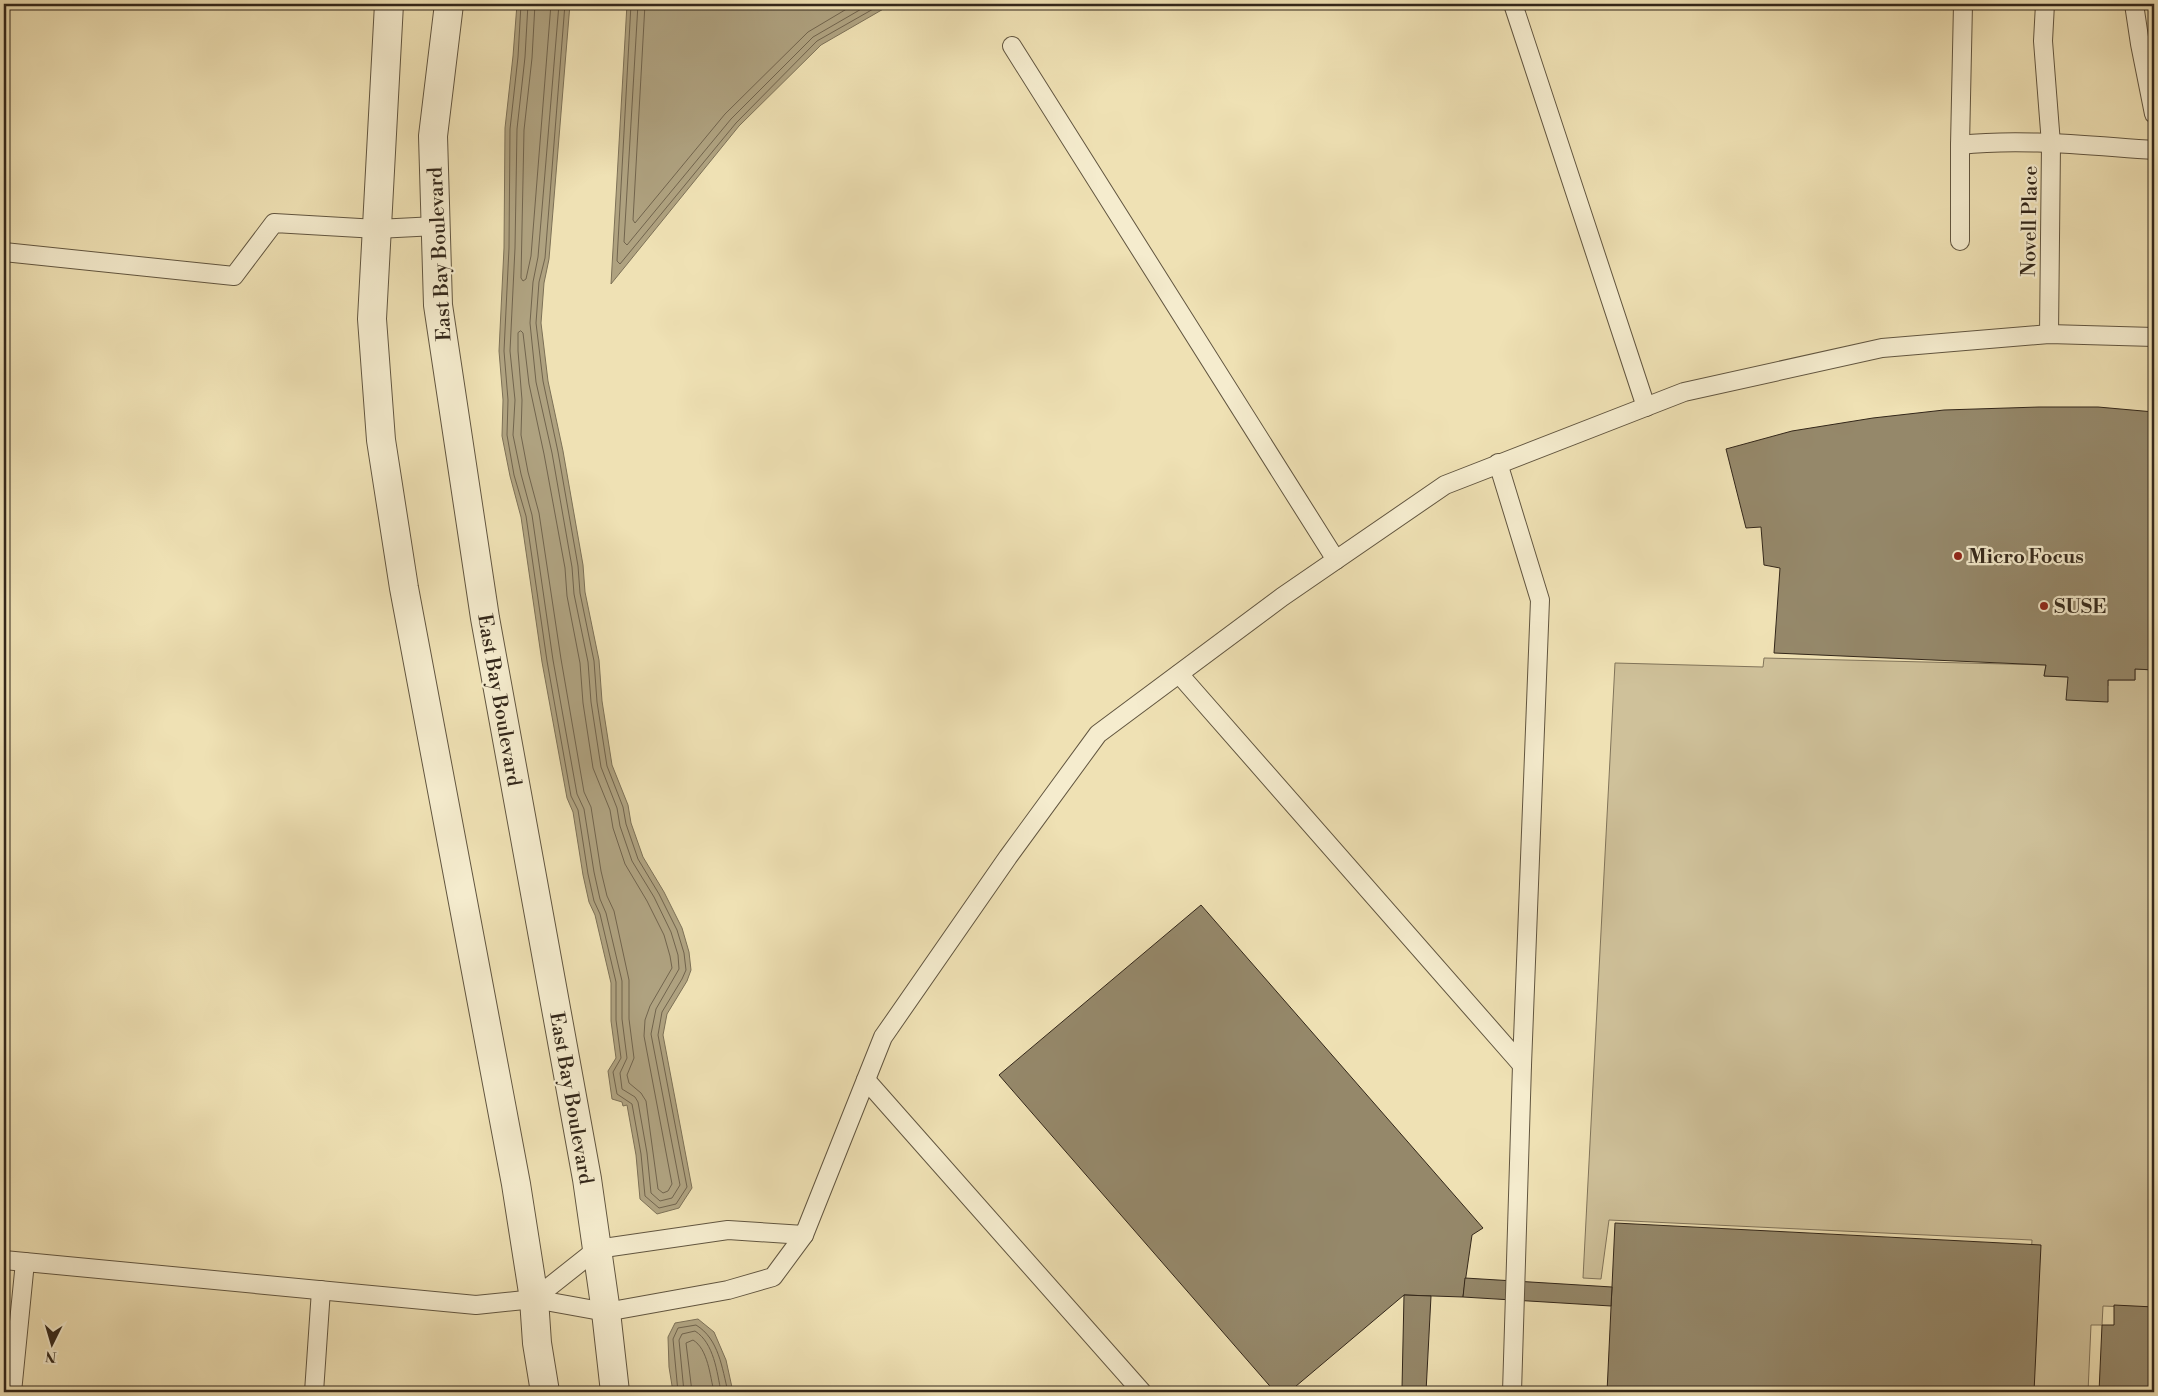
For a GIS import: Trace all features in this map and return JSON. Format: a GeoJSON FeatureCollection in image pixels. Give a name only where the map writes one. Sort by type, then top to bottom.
{"type":"FeatureCollection","features":[{"type":"Feature","properties":{"kind":"street"},"geometry":{"type":"LineString","coordinates":[[389,4],[372,319],[381,440],[404,588],[516,1184],[534,1299],[545,1392]]}},
{"type":"Feature","properties":{"kind":"street","name":"East Bay Boulevard"},"geometry":{"type":"LineString","coordinates":[[450,4],[433,136],[438,305],[485,618],[585,1169],[606,1312],[615,1392]]}},
{"type":"Feature","properties":{"kind":"lane"},"geometry":{"type":"LineString","coordinates":[[1514,4],[1646,407]]}},
{"type":"Feature","properties":{"kind":"lane"},"geometry":{"type":"LineString","coordinates":[[1960,241],[1962,4]]}},
{"type":"Feature","properties":{"kind":"lane","name":"Novell Place"},"geometry":{"type":"LineString","coordinates":[[2045,4],[2043,40],[2051,144],[2048,334]]}},
{"type":"Feature","properties":{"kind":"lane"},"geometry":{"type":"LineString","coordinates":[[2134,4],[2154,114]]}},
{"type":"Feature","properties":{"kind":"lane"},"geometry":{"type":"LineString","coordinates":[[1012,46],[1336,560]]}},
{"type":"Feature","properties":{"kind":"lane"},"geometry":{"type":"LineString","coordinates":[[1960,145],[1975,143],[2051,144],[2154,150]]}},
{"type":"Feature","properties":{"kind":"lane"},"geometry":{"type":"LineString","coordinates":[[4,252],[234,276],[274,223],[377,229],[436,226]]}},
{"type":"Feature","properties":{"kind":"lane"},"geometry":{"type":"LineString","coordinates":[[4,1260],[476,1305],[534,1299],[606,1312],[728,1290],[773,1277],[804,1235],[883,1037],[1008,857],[1098,734],[1282,597],[1445,485],[1684,392],[1882,348],[2048,334],[2154,337]]}},
{"type":"Feature","properties":{"kind":"lane"},"geometry":{"type":"LineString","coordinates":[[1498,463],[1540,600],[1522,1065],[1512,1392]]}},
{"type":"Feature","properties":{"kind":"lane"},"geometry":{"type":"LineString","coordinates":[[1179,674],[1522,1065]]}},
{"type":"Feature","properties":{"kind":"lane"},"geometry":{"type":"LineString","coordinates":[[866,1080],[1142,1392]]}},
{"type":"Feature","properties":{"kind":"lane"},"geometry":{"type":"LineString","coordinates":[[534,1299],[597,1250],[728,1230],[804,1235]]}},
{"type":"Feature","properties":{"kind":"lane"},"geometry":{"type":"LineString","coordinates":[[12,1392],[25,1262]]}},
{"type":"Feature","properties":{"kind":"lane"},"geometry":{"type":"LineString","coordinates":[[314,1392],[321,1290]]}},
{"type":"Feature","properties":{"kind":"shaded area"},"geometry":{"type":"Polygon","coordinates":[[[1764,658],[2046,665],[2044,676],[2068,677],[2108,686],[2108,680],[2135,680],[2135,669],[2154,670],[2154,1308],[2103,1306],[2102,1325],[2091,1325],[2088,1392],[2023,1392],[2032,1240],[1609,1220],[1601,1279],[1583,1278],[1615,663],[1763,667],[1764,658]]]}},
{"type":"Feature","properties":{"kind":"water"},"geometry":{"type":"Polygon","coordinates":[[[517,4],[570,4],[549,259],[544,283],[541,323],[548,381],[563,451],[583,565],[585,592],[599,660],[602,701],[612,765],[628,805],[631,823],[643,857],[664,892],[682,928],[689,952],[691,970],[687,981],[667,1014],[663,1035],[692,1188],[679,1208],[657,1214],[640,1199],[636,1155],[627,1105],[623,1106],[622,1102],[612,1099],[608,1071],[616,1058],[611,1021],[611,983],[595,915],[589,902],[573,812],[567,798],[542,662],[521,517],[502,436],[503,400],[499,351],[504,248],[505,128],[517,4]]]}},
{"type":"Feature","properties":{"kind":"water"},"geometry":{"type":"Polygon","coordinates":[[[627,4],[892,4],[821,45],[739,126],[611,284],[627,4]]]}},
{"type":"Feature","properties":{"kind":"water"},"geometry":{"type":"Polygon","coordinates":[[[698,1319],[714,1332],[726,1360],[733,1392],[673,1392],[669,1367],[668,1337],[675,1323],[698,1319]]]}},
{"type":"Feature","properties":{"kind":"building","name":"Micro Focus"},"geometry":{"type":"Polygon","coordinates":[[[2098,407],[2154,412],[2154,670],[2135,669],[2135,680],[2108,680],[2108,702],[2066,700],[2068,677],[2044,676],[2046,665],[1774,653],[1780,568],[1764,565],[1761,527],[1746,528],[1726,449],[1792,431],[1873,418],[1944,410],[2098,407]]]}},
{"type":"Feature","properties":{"kind":"building"},"geometry":{"type":"Polygon","coordinates":[[[1201,905],[1483,1228],[1472,1235],[1463,1297],[1404,1295],[1289,1392],[1275,1392],[999,1075],[1201,905]]]}},
{"type":"Feature","properties":{"kind":"building"},"geometry":{"type":"Polygon","coordinates":[[[1615,1223],[2041,1245],[2034,1392],[1607,1392],[1615,1223]]]}},
{"type":"Feature","properties":{"kind":"building"},"geometry":{"type":"Polygon","coordinates":[[[1465,1278],[1612,1287],[1611,1306],[1463,1297],[1465,1278]]]}},
{"type":"Feature","properties":{"kind":"building"},"geometry":{"type":"Polygon","coordinates":[[[1404,1295],[1431,1296],[1426,1392],[1398,1392],[1402,1388],[1404,1295]]]}},
{"type":"Feature","properties":{"kind":"building"},"geometry":{"type":"Polygon","coordinates":[[[2114,1305],[2154,1307],[2154,1392],[2099,1392],[2102,1325],[2114,1325],[2114,1305]]]}},
{"type":"Feature","properties":{"kind":"place","name":"Micro Focus"},"geometry":{"type":"Point","coordinates":[1958,556]}},
{"type":"Feature","properties":{"kind":"place","name":"SUSE"},"geometry":{"type":"Point","coordinates":[2044,606]}}]}
